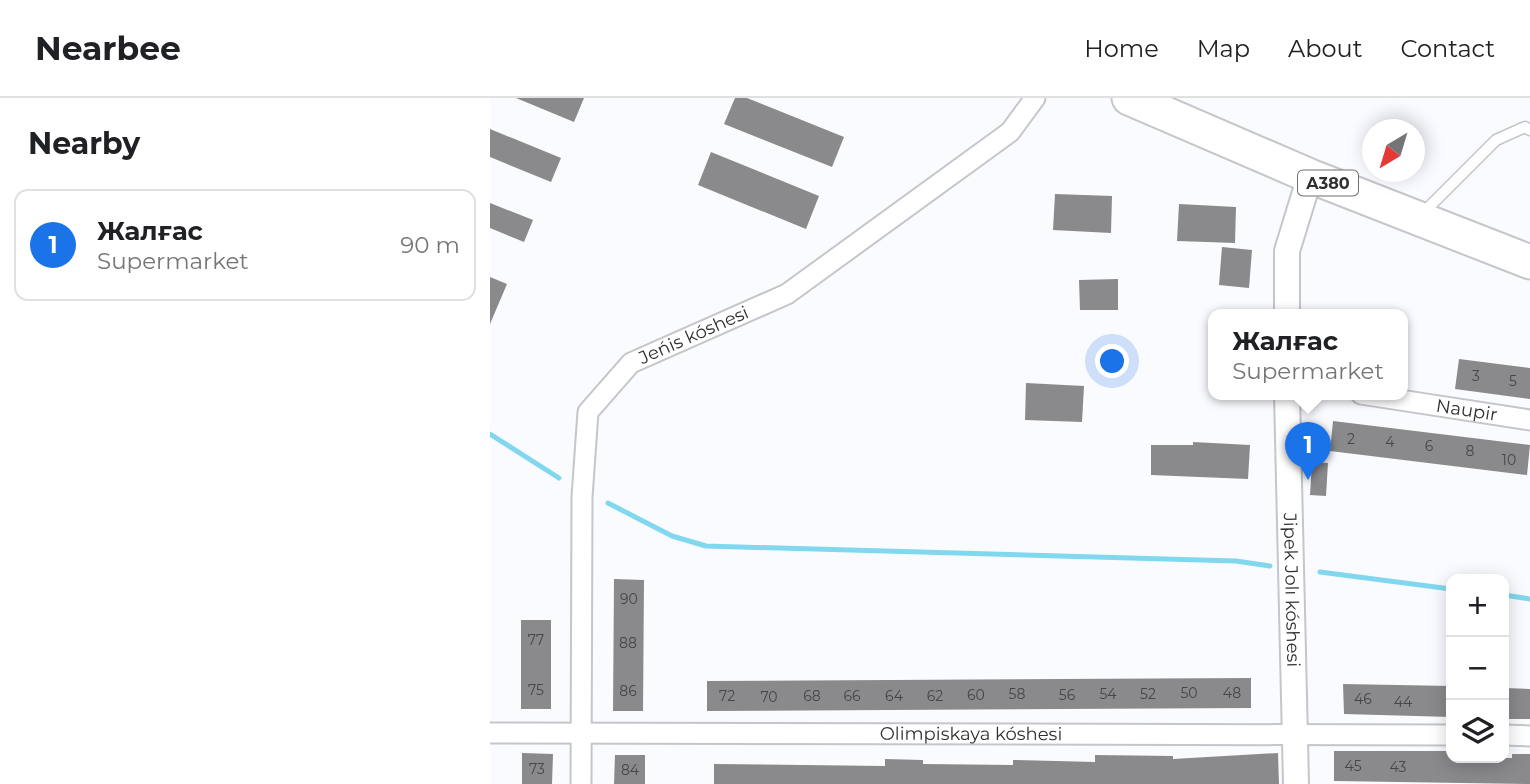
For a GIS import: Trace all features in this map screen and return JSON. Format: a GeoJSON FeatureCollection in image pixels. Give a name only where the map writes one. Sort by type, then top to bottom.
{"type":"FeatureCollection","features":[{"type":"Feature","properties":{"kind":"highway","name":"A380"},"geometry":{"type":"LineString","coordinates":[[1129,98],[1175,106],[1310,176],[1530,262]]}},
{"type":"Feature","properties":{"kind":"street","name":"Jeńis kóshesi"},"geometry":{"type":"LineString","coordinates":[[581,784],[582,497],[588,412],[631,363],[798,286],[1010,132],[1035,98]]}},
{"type":"Feature","properties":{"kind":"street"},"geometry":{"type":"LineString","coordinates":[[1287,309],[1287,251],[1310,176]]}},
{"type":"Feature","properties":{"kind":"street","name":"Jipek Jolı kóshesi"},"geometry":{"type":"LineString","coordinates":[[1287,400],[1296,784]]}},
{"type":"Feature","properties":{"kind":"street","name":"Naupir"},"geometry":{"type":"LineString","coordinates":[[1402,400],[1530,419]]}},
{"type":"Feature","properties":{"kind":"street","name":"Olimpiskaya kóshesi"},"geometry":{"type":"LineString","coordinates":[[490,733],[1446,735]]}},
{"type":"Feature","properties":{"kind":"street"},"geometry":{"type":"LineString","coordinates":[[1509,735],[1530,736]]}},
{"type":"Feature","properties":{"kind":"lane"},"geometry":{"type":"LineString","coordinates":[[1417,219],[1496,140],[1525,127],[1530,130]]}},
{"type":"Feature","properties":{"kind":"building"},"geometry":{"type":"Polygon","coordinates":[[[516,98],[584,98],[574,122],[516,98]]]}},
{"type":"Feature","properties":{"kind":"building"},"geometry":{"type":"Polygon","coordinates":[[[735,98],[747,98],[844,137],[832,167],[724,124],[735,98]]]}},
{"type":"Feature","properties":{"kind":"building"},"geometry":{"type":"Polygon","coordinates":[[[490,129],[561,158],[551,182],[490,157],[490,129]]]}},
{"type":"Feature","properties":{"kind":"building"},"geometry":{"type":"Polygon","coordinates":[[[711,152],[819,196],[806,229],[698,185],[711,152]]]}},
{"type":"Feature","properties":{"kind":"building"},"geometry":{"type":"Polygon","coordinates":[[[1055,194],[1112,196],[1111,233],[1053,230],[1055,194]]]}},
{"type":"Feature","properties":{"kind":"building"},"geometry":{"type":"Polygon","coordinates":[[[490,203],[533,220],[524,242],[490,228],[490,203]]]}},
{"type":"Feature","properties":{"kind":"building"},"geometry":{"type":"Polygon","coordinates":[[[1179,204],[1236,207],[1235,243],[1177,241],[1179,204]]]}},
{"type":"Feature","properties":{"kind":"building"},"geometry":{"type":"Polygon","coordinates":[[[1222,247],[1252,250],[1249,288],[1219,285],[1222,247]]]}},
{"type":"Feature","properties":{"kind":"building"},"geometry":{"type":"Polygon","coordinates":[[[490,277],[507,284],[490,324],[490,277]]]}},
{"type":"Feature","properties":{"kind":"building"},"geometry":{"type":"Polygon","coordinates":[[[1118,279],[1118,310],[1080,310],[1079,280],[1118,279]]]}},
{"type":"Feature","properties":{"kind":"building"},"geometry":{"type":"Polygon","coordinates":[[[1459,359],[1530,368],[1530,399],[1455,389],[1459,359]]]}},
{"type":"Feature","properties":{"kind":"building"},"geometry":{"type":"Polygon","coordinates":[[[1026,383],[1084,386],[1082,422],[1025,420],[1026,383]]]}},
{"type":"Feature","properties":{"kind":"building"},"geometry":{"type":"Polygon","coordinates":[[[1333,421],[1530,445],[1527,475],[1330,451],[1333,421]]]}},
{"type":"Feature","properties":{"kind":"building"},"geometry":{"type":"Polygon","coordinates":[[[1193,442],[1250,445],[1248,479],[1151,475],[1151,445],[1193,445],[1193,442]]]}},
{"type":"Feature","properties":{"kind":"building"},"geometry":{"type":"Polygon","coordinates":[[[1312,462],[1328,463],[1326,496],[1310,495],[1312,462]]]}},
{"type":"Feature","properties":{"kind":"building"},"geometry":{"type":"Polygon","coordinates":[[[614,579],[644,580],[643,711],[613,711],[614,579]]]}},
{"type":"Feature","properties":{"kind":"building"},"geometry":{"type":"Polygon","coordinates":[[[521,620],[551,620],[551,709],[521,709],[521,620]]]}},
{"type":"Feature","properties":{"kind":"building"},"geometry":{"type":"Polygon","coordinates":[[[1251,678],[1251,708],[707,711],[707,681],[1251,678]]]}},
{"type":"Feature","properties":{"kind":"building"},"geometry":{"type":"Polygon","coordinates":[[[1343,684],[1446,686],[1446,717],[1344,714],[1343,684]]]}},
{"type":"Feature","properties":{"kind":"building"},"geometry":{"type":"Polygon","coordinates":[[[1509,688],[1530,689],[1530,719],[1509,719],[1509,688]]]}},
{"type":"Feature","properties":{"kind":"building"},"geometry":{"type":"Polygon","coordinates":[[[1334,751],[1446,751],[1446,763],[1509,763],[1512,754],[1530,754],[1530,784],[1334,781],[1334,751]]]}},
{"type":"Feature","properties":{"kind":"building"},"geometry":{"type":"Polygon","coordinates":[[[522,753],[553,754],[552,784],[522,784],[522,753]]]}},
{"type":"Feature","properties":{"kind":"building"},"geometry":{"type":"Polygon","coordinates":[[[1278,753],[1279,784],[714,784],[714,764],[885,766],[885,759],[923,760],[923,764],[1013,765],[1013,760],[1095,762],[1095,755],[1173,756],[1173,759],[1278,753]]]}},
{"type":"Feature","properties":{"kind":"building"},"geometry":{"type":"Polygon","coordinates":[[[615,755],[645,755],[645,784],[614,784],[615,755]]]}},
{"type":"Feature","properties":{"kind":"waterway"},"geometry":{"type":"LineString","coordinates":[[490,434],[559,478]]}},
{"type":"Feature","properties":{"kind":"waterway"},"geometry":{"type":"LineString","coordinates":[[608,503],[672,536],[706,546],[1236,561],[1270,566]]}},
{"type":"Feature","properties":{"kind":"waterway"},"geometry":{"type":"LineString","coordinates":[[1320,572],[1446,588]]}},
{"type":"Feature","properties":{"kind":"waterway"},"geometry":{"type":"LineString","coordinates":[[1509,596],[1530,599]]}},
{"type":"Feature","properties":{"kind":"place","name":"Жалғас"},"geometry":{"type":"Point","coordinates":[1308,480]}}]}
